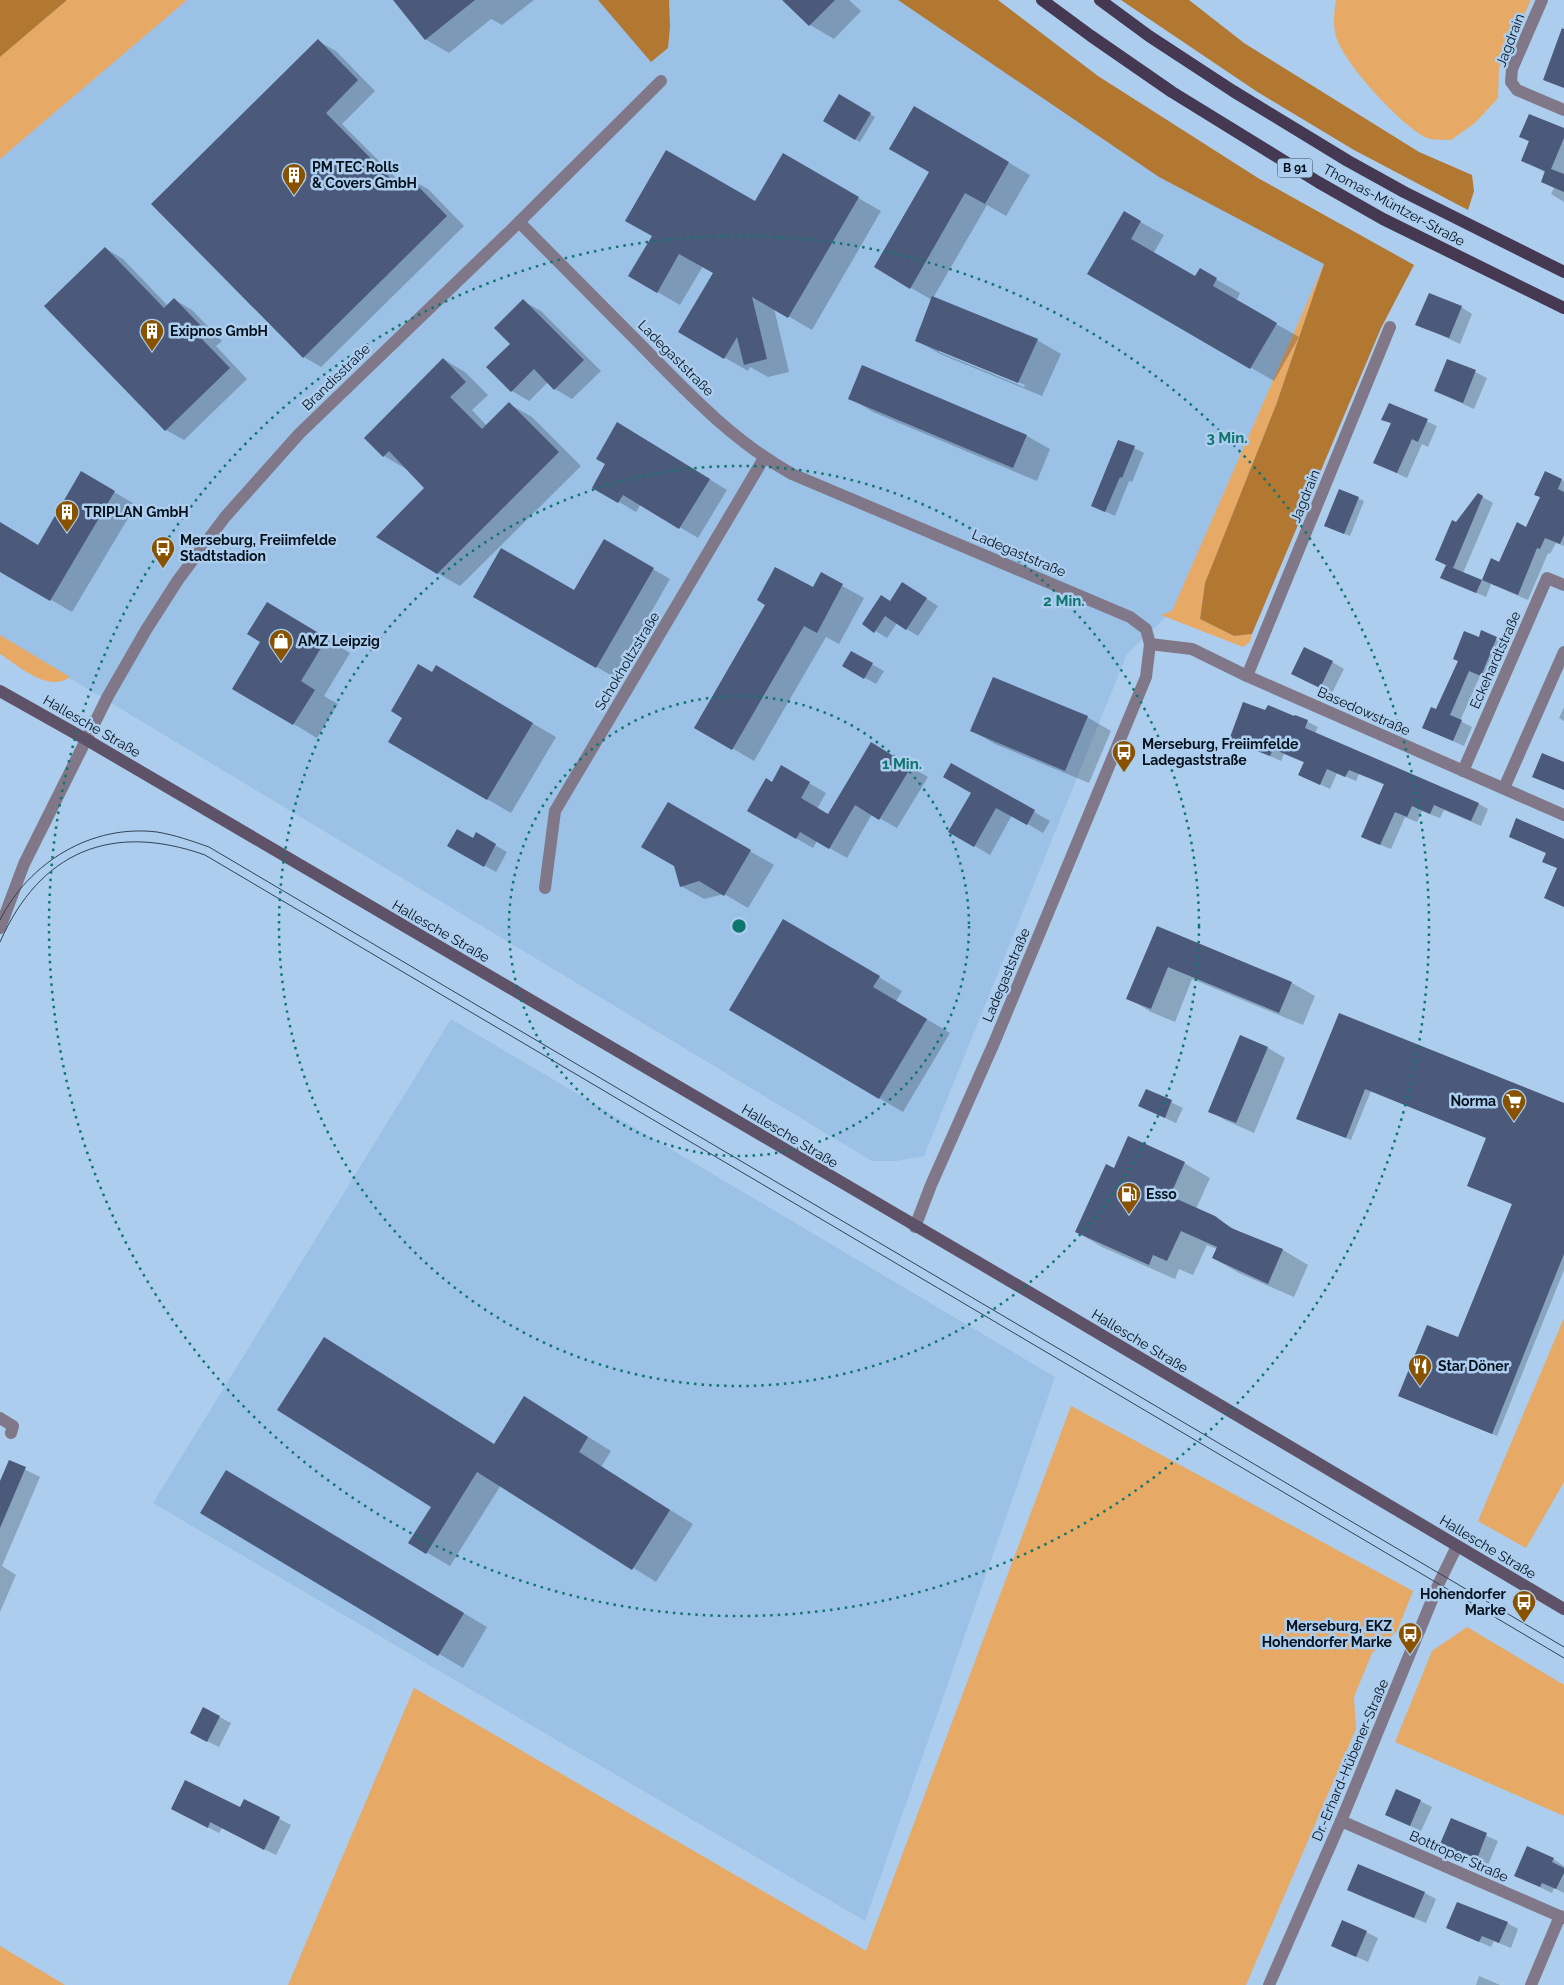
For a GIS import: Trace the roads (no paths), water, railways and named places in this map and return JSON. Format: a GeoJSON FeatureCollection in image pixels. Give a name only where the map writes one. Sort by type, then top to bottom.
{"type":"FeatureCollection","features":[{"type":"Feature","properties":{"kind":"main road","name":"Thomas-Müntzer-Straße"},"geometry":{"type":"LineString","coordinates":[[1042,0],[1172,92],[1318,182],[1383,219],[1564,308]]}},
{"type":"Feature","properties":{"kind":"main road","name":"Thomas-Müntzer-Straße"},"geometry":{"type":"LineString","coordinates":[[1100,0],[1149,36],[1226,86],[1348,161],[1404,192],[1564,272]]}},
{"type":"Feature","properties":{"kind":"street","name":"Jagdrain"},"geometry":{"type":"LineString","coordinates":[[1542,0],[1512,69],[1512,82],[1517,90],[1564,110]]}},
{"type":"Feature","properties":{"kind":"street","name":"Brandisstraße"},"geometry":{"type":"LineString","coordinates":[[0,928],[24,864],[103,705],[146,630],[178,580],[225,517],[299,434],[662,81]]}},
{"type":"Feature","properties":{"kind":"street","name":"Ladegaststraße"},"geometry":{"type":"LineString","coordinates":[[519,222],[680,385],[732,434],[764,458],[792,474],[1130,617],[1146,630],[1150,644],[1146,677],[994,1043],[915,1227]]}},
{"type":"Feature","properties":{"kind":"street","name":"Jagdrain"},"geometry":{"type":"LineString","coordinates":[[1247,676],[1390,327]]}},
{"type":"Feature","properties":{"kind":"street","name":"Schokholtzstraße"},"geometry":{"type":"LineString","coordinates":[[545,888],[555,811],[764,458]]}},
{"type":"Feature","properties":{"kind":"street","name":"Eckehardtstraße"},"geometry":{"type":"LineString","coordinates":[[1463,770],[1547,578],[1564,585]]}},
{"type":"Feature","properties":{"kind":"street","name":"Basedowstraße"},"geometry":{"type":"LineString","coordinates":[[1150,644],[1192,649],[1247,676],[1564,814]]}},
{"type":"Feature","properties":{"kind":"street"},"geometry":{"type":"LineString","coordinates":[[1504,788],[1564,652]]}},
{"type":"Feature","properties":{"kind":"street","name":"Hallesche Straße"},"geometry":{"type":"LineString","coordinates":[[0,691],[87,740],[1564,1609]]}},
{"type":"Feature","properties":{"kind":"street"},"geometry":{"type":"LineString","coordinates":[[0,1418],[12,1430]]}},
{"type":"Feature","properties":{"kind":"street","name":"Dr.-Erhard-Hübener-Straße"},"geometry":{"type":"LineString","coordinates":[[1269,1985],[1341,1821],[1439,1583],[1457,1546]]}},
{"type":"Feature","properties":{"kind":"street","name":"Bottroper Straße"},"geometry":{"type":"LineString","coordinates":[[1341,1821],[1562,1917]]}},
{"type":"Feature","properties":{"kind":"street"},"geometry":{"type":"LineString","coordinates":[[1531,1985],[1562,1917]]}},
{"type":"Feature","properties":{"kind":"tram line"},"geometry":{"type":"LineString","coordinates":[[0,920],[12,899],[45,865],[65,851],[86,841],[109,834],[133,831],[157,832],[177,836],[209,847],[1564,1647]]}},
{"type":"Feature","properties":{"kind":"tram line"},"geometry":{"type":"LineString","coordinates":[[0,942],[16,911],[36,885],[58,866],[83,852],[110,844],[139,842],[171,846],[205,855],[1564,1658]]}},
{"type":"Feature","properties":{"kind":"place","name":"PM TEC Rolls & Covers GmbH"},"geometry":{"type":"Point","coordinates":[294,196]}},
{"type":"Feature","properties":{"kind":"place","name":"Exipnos GmbH"},"geometry":{"type":"Point","coordinates":[152,352]}},
{"type":"Feature","properties":{"kind":"place","name":"TRIPLAN GmbH"},"geometry":{"type":"Point","coordinates":[67,533]}},
{"type":"Feature","properties":{"kind":"place","name":"Merseburg, Freiimfelde Stadtstadion"},"geometry":{"type":"Point","coordinates":[163,569]}},
{"type":"Feature","properties":{"kind":"place","name":"AMZ Leipzig"},"geometry":{"type":"Point","coordinates":[281,662]}},
{"type":"Feature","properties":{"kind":"place","name":"Merseburg, Freiimfelde Ladegaststraße"},"geometry":{"type":"Point","coordinates":[1124,773]}},
{"type":"Feature","properties":{"kind":"place","name":"Norma"},"geometry":{"type":"Point","coordinates":[1514,1122]}},
{"type":"Feature","properties":{"kind":"place","name":"Esso"},"geometry":{"type":"Point","coordinates":[1129,1215]}},
{"type":"Feature","properties":{"kind":"place","name":"Star Döner"},"geometry":{"type":"Point","coordinates":[1420,1387]}},
{"type":"Feature","properties":{"kind":"place","name":"Hohendorfer Marke"},"geometry":{"type":"Point","coordinates":[1524,1623]}},
{"type":"Feature","properties":{"kind":"place","name":"Merseburg, EKZ Hohendorfer Marke"},"geometry":{"type":"Point","coordinates":[1410,1655]}}]}
